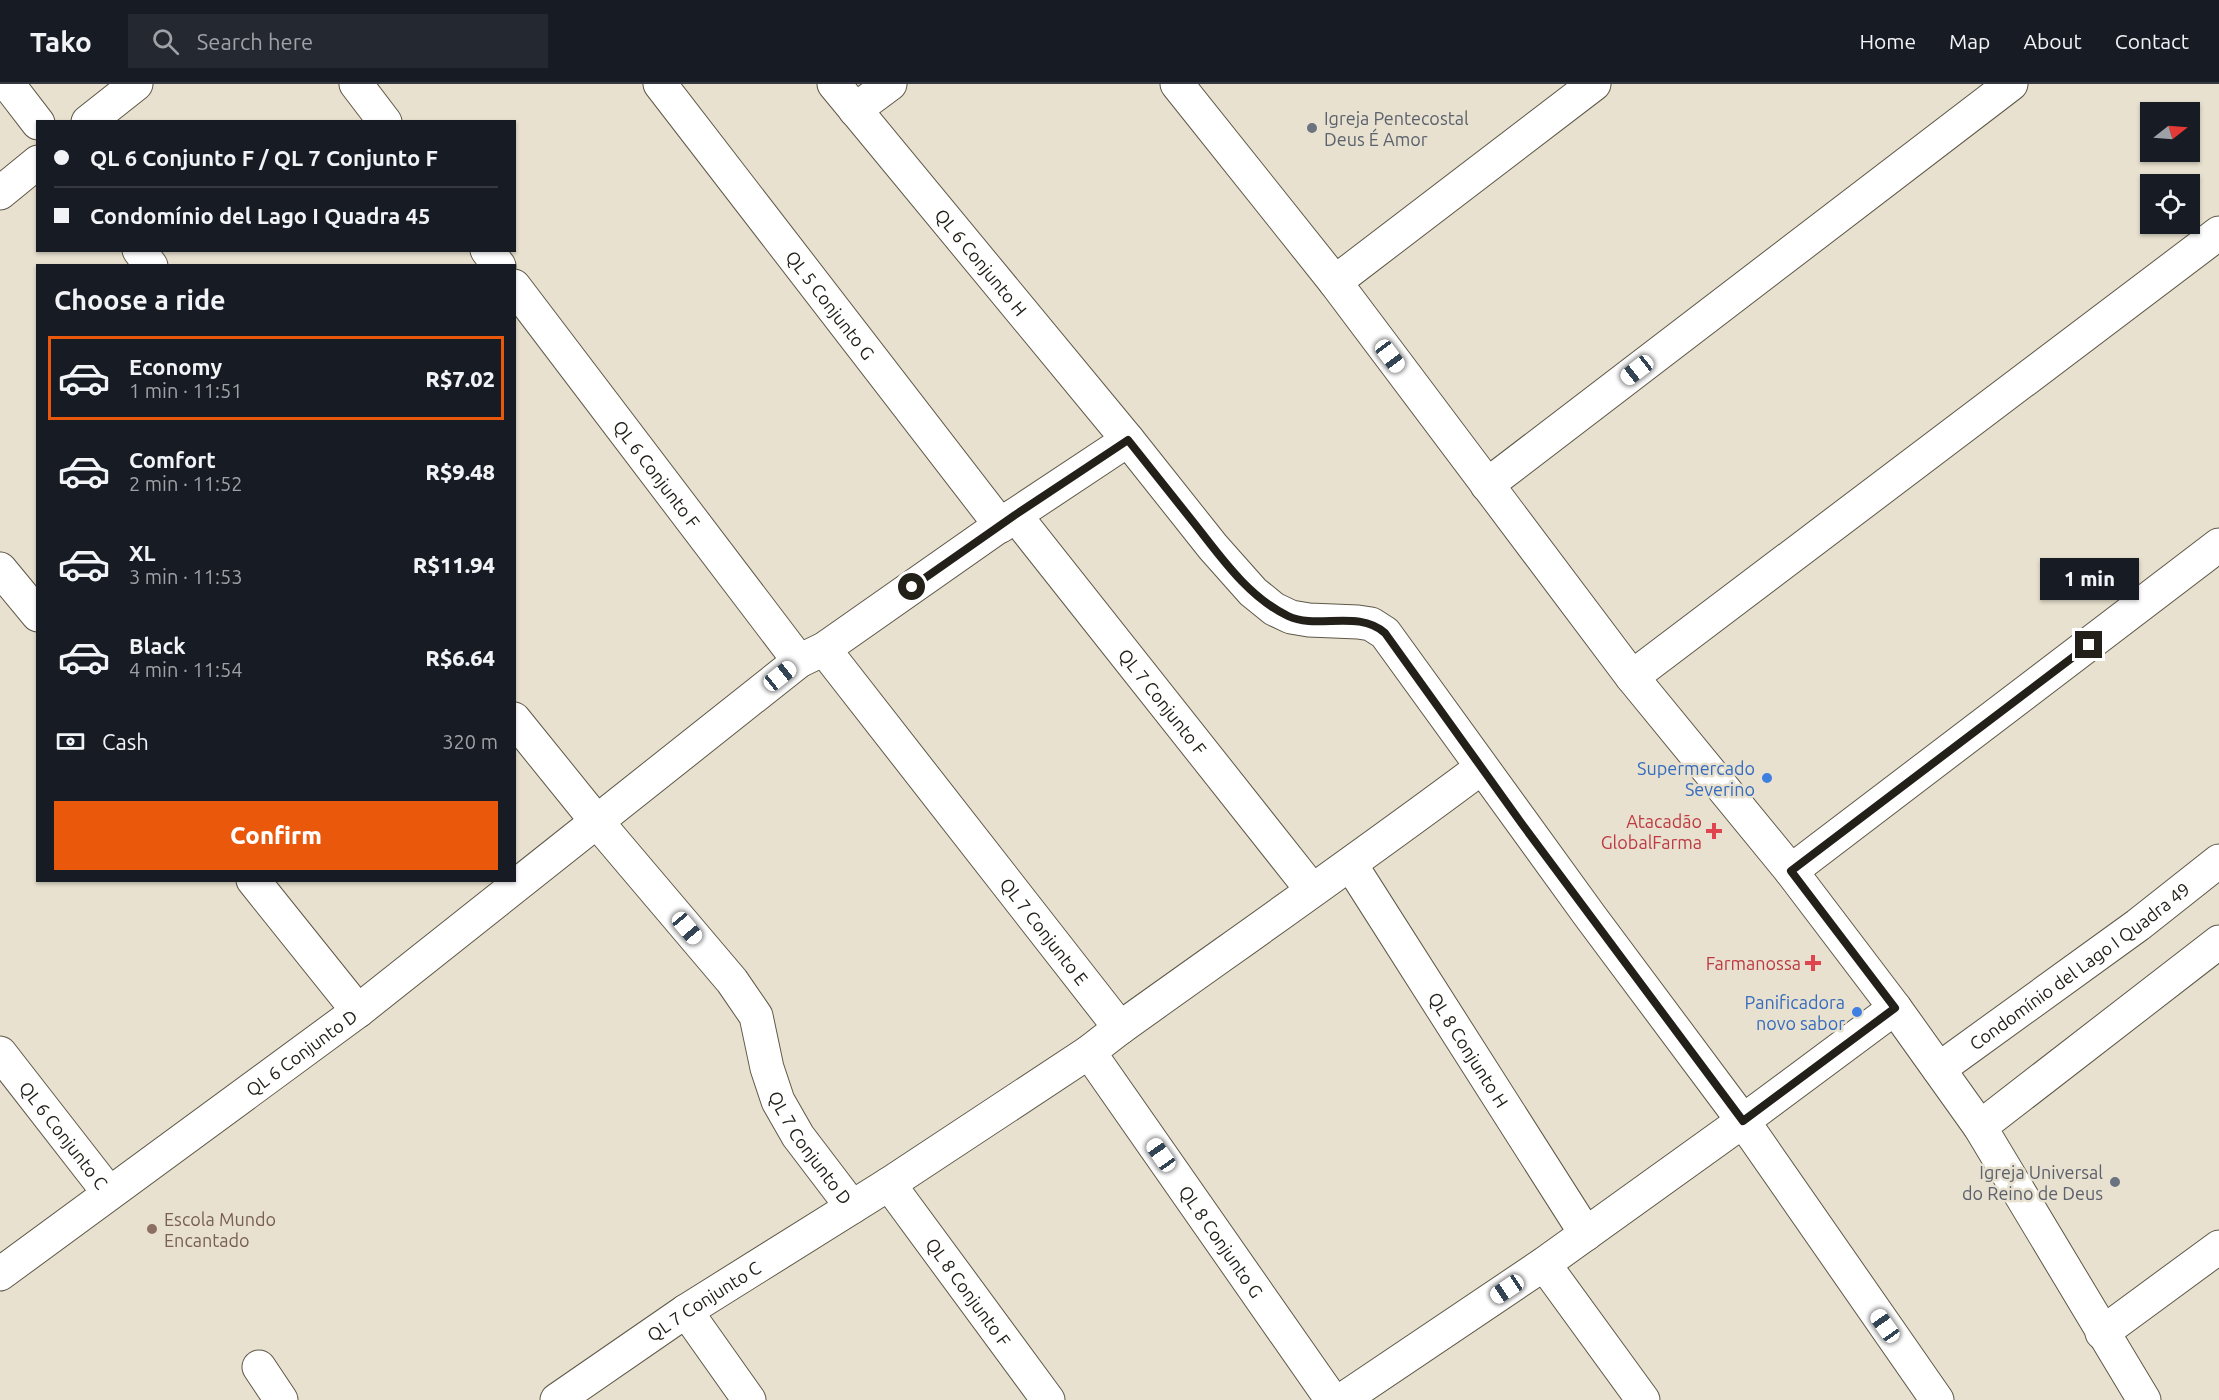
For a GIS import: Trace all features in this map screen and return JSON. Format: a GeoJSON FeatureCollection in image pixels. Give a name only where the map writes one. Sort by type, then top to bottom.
{"type":"FeatureCollection","features":[{"type":"Feature","properties":{"kind":"street"},"geometry":{"type":"LineString","coordinates":[[8,84],[36,120]]}},
{"type":"Feature","properties":{"kind":"street"},"geometry":{"type":"LineString","coordinates":[[91,120],[136,84]]}},
{"type":"Feature","properties":{"kind":"street"},"geometry":{"type":"LineString","coordinates":[[356,84],[383,120]]}},
{"type":"Feature","properties":{"kind":"street","name":"QL 5 Conjunto G"},"geometry":{"type":"LineString","coordinates":[[660,84],[1008,520]]}},
{"type":"Feature","properties":{"kind":"street","name":"QL 6 Conjunto H"},"geometry":{"type":"LineString","coordinates":[[834,84],[1128,440],[1213,547],[1253,592],[1274,609],[1291,617],[1371,624],[1385,633],[1481,768],[1743,1121],[1937,1400]]}},
{"type":"Feature","properties":{"kind":"street"},"geometry":{"type":"LineString","coordinates":[[855,110],[890,84]]}},
{"type":"Feature","properties":{"kind":"street"},"geometry":{"type":"LineString","coordinates":[[1335,282],[1594,84]]}},
{"type":"Feature","properties":{"kind":"street"},"geometry":{"type":"LineString","coordinates":[[1488,485],[2011,84]]}},
{"type":"Feature","properties":{"kind":"street"},"geometry":{"type":"LineString","coordinates":[[1189,88],[1632,677],[1791,871],[1895,1008],[1980,1127],[2144,1400]]}},
{"type":"Feature","properties":{"kind":"street"},"geometry":{"type":"LineString","coordinates":[[0,193],[36,164]]}},
{"type":"Feature","properties":{"kind":"street"},"geometry":{"type":"LineString","coordinates":[[1632,677],[2219,233]]}},
{"type":"Feature","properties":{"kind":"street","name":"QL 6 Conjunto F"},"geometry":{"type":"LineString","coordinates":[[516,288],[811,655]]}},
{"type":"Feature","properties":{"kind":"street"},"geometry":{"type":"LineString","coordinates":[[358,1011],[811,655],[1128,440]]}},
{"type":"Feature","properties":{"kind":"street","name":"QL 7 Conjunto F"},"geometry":{"type":"LineString","coordinates":[[1008,520],[1312,890]]}},
{"type":"Feature","properties":{"kind":"street"},"geometry":{"type":"LineString","coordinates":[[1791,871],[2219,545]]}},
{"type":"Feature","properties":{"kind":"street"},"geometry":{"type":"LineString","coordinates":[[0,569],[36,613]]}},
{"type":"Feature","properties":{"kind":"street","name":"QL 7 Conjunto E"},"geometry":{"type":"LineString","coordinates":[[811,655],[1120,1028]]}},
{"type":"Feature","properties":{"kind":"street","name":"QL 7 Conjunto D"},"geometry":{"type":"LineString","coordinates":[[516,721],[598,823],[732,981],[756,1016],[767,1068],[778,1101],[798,1136],[852,1207],[1089,1052],[1120,1028]]}},
{"type":"Feature","properties":{"kind":"street"},"geometry":{"type":"LineString","coordinates":[[1120,1028],[1312,890],[1351,865],[1481,768]]}},
{"type":"Feature","properties":{"kind":"street","name":"Condomínio del Lago I Quadra 49"},"geometry":{"type":"LineString","coordinates":[[1939,1069],[2138,924],[2219,861]]}},
{"type":"Feature","properties":{"kind":"street","name":"QL 8 Conjunto H"},"geometry":{"type":"LineString","coordinates":[[1351,865],[1586,1234]]}},
{"type":"Feature","properties":{"kind":"street","name":"QL 6 Conjunto D"},"geometry":{"type":"LineString","coordinates":[[110,1193],[358,1011],[255,882]]}},
{"type":"Feature","properties":{"kind":"street"},"geometry":{"type":"LineString","coordinates":[[1980,1127],[2219,942]]}},
{"type":"Feature","properties":{"kind":"street"},"geometry":{"type":"LineString","coordinates":[[1342,1400],[1544,1264],[1895,1008]]}},
{"type":"Feature","properties":{"kind":"street","name":"QL 8 Conjunto G"},"geometry":{"type":"LineString","coordinates":[[1089,1052],[1332,1400]]}},
{"type":"Feature","properties":{"kind":"street","name":"QL 6 Conjunto C"},"geometry":{"type":"LineString","coordinates":[[0,1053],[110,1193],[0,1274]]}},
{"type":"Feature","properties":{"kind":"street","name":"QL 8 Conjunto F"},"geometry":{"type":"LineString","coordinates":[[889,1184],[1048,1400]]}},
{"type":"Feature","properties":{"kind":"street","name":"QL 7 Conjunto C"},"geometry":{"type":"LineString","coordinates":[[557,1400],[686,1311],[852,1207]]}},
{"type":"Feature","properties":{"kind":"street"},"geometry":{"type":"LineString","coordinates":[[2102,1332],[2219,1247]]}},
{"type":"Feature","properties":{"kind":"street"},"geometry":{"type":"LineString","coordinates":[[1544,1264],[1643,1400]]}},
{"type":"Feature","properties":{"kind":"street"},"geometry":{"type":"LineString","coordinates":[[686,1311],[749,1400]]}},
{"type":"Feature","properties":{"kind":"street"},"geometry":{"type":"LineString","coordinates":[[259,1368],[281,1400]]}},
{"type":"Feature","properties":{"kind":"place","name":"Igreja Pentecostal Deus É Amor"},"geometry":{"type":"Point","coordinates":[1312,128]}},
{"type":"Feature","properties":{"kind":"place","name":"Supermercado Severino"},"geometry":{"type":"Point","coordinates":[1767,778]}},
{"type":"Feature","properties":{"kind":"place","name":"Atacadão GlobalFarma"},"geometry":{"type":"Point","coordinates":[1714,831]}},
{"type":"Feature","properties":{"kind":"place","name":"Farmanossa"},"geometry":{"type":"Point","coordinates":[1813,963]}},
{"type":"Feature","properties":{"kind":"place","name":"Panificadora novo sabor"},"geometry":{"type":"Point","coordinates":[1857,1012]}},
{"type":"Feature","properties":{"kind":"place","name":"Igreja Universal do Reino de Deus"},"geometry":{"type":"Point","coordinates":[2115,1182]}},
{"type":"Feature","properties":{"kind":"place","name":"Escola Mundo Encantado"},"geometry":{"type":"Point","coordinates":[152,1229]}},
{"type":"Feature","properties":{"kind":"route"},"geometry":{"type":"LineString","coordinates":[[912,587],[1128,440],[1213,547],[1253,592],[1274,609],[1291,617],[1309,620],[1371,624],[1385,633],[1522,824],[1743,1121],[1895,1008],[1791,871],[2089,645]]}}]}
